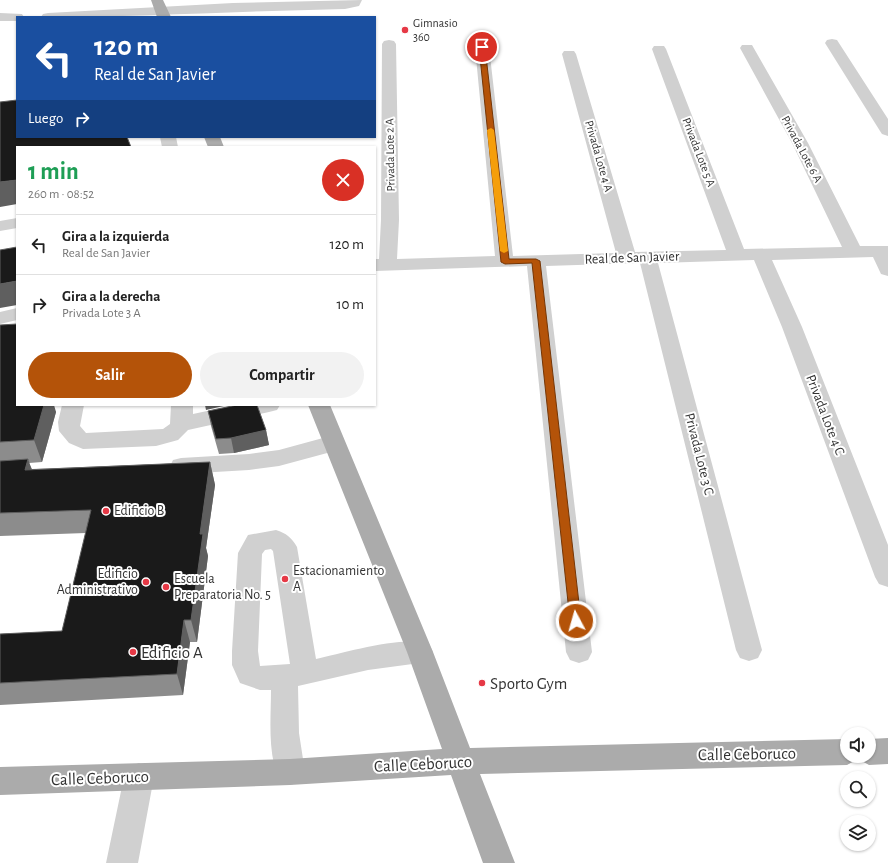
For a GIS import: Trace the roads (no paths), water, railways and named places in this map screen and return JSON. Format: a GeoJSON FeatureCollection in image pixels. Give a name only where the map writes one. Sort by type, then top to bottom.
{"type":"FeatureCollection","features":[{"type":"Feature","properties":{"kind":"main road"},"geometry":{"type":"LineString","coordinates":[[319,406],[420,652],[499,863]]}},
{"type":"Feature","properties":{"kind":"main road"},"geometry":{"type":"LineString","coordinates":[[876,752],[888,751]]}},
{"type":"Feature","properties":{"kind":"main road","name":"Calle Ceboruco"},"geometry":{"type":"LineString","coordinates":[[0,781],[290,772],[460,761],[840,752]]}},
{"type":"Feature","properties":{"kind":"street"},"geometry":{"type":"LineString","coordinates":[[62,16],[161,9],[345,5],[354,3],[356,0]]}},
{"type":"Feature","properties":{"kind":"street"},"geometry":{"type":"LineString","coordinates":[[0,17],[16,17]]}},
{"type":"Feature","properties":{"kind":"street"},"geometry":{"type":"LineString","coordinates":[[832,43],[888,131]]}},
{"type":"Feature","properties":{"kind":"street","name":"Privada Lote 2 A"},"geometry":{"type":"LineString","coordinates":[[382,265],[390,220],[389,44]]}},
{"type":"Feature","properties":{"kind":"street"},"geometry":{"type":"LineString","coordinates":[[482,47],[505,262]]}},
{"type":"Feature","properties":{"kind":"street","name":"Privada Lote 6 A"},"geometry":{"type":"LineString","coordinates":[[747,48],[800,143],[854,252]]}},
{"type":"Feature","properties":{"kind":"street","name":"Privada Lote 5 A"},"geometry":{"type":"LineString","coordinates":[[659,49],[737,255]]}},
{"type":"Feature","properties":{"kind":"street","name":"Privada Lote 4 A"},"geometry":{"type":"LineString","coordinates":[[569,54],[638,258]]}},
{"type":"Feature","properties":{"kind":"street"},"geometry":{"type":"LineString","coordinates":[[0,226],[16,223]]}},
{"type":"Feature","properties":{"kind":"street"},"geometry":{"type":"LineString","coordinates":[[884,251],[888,270]]}},
{"type":"Feature","properties":{"kind":"street","name":"Real de San Javier"},"geometry":{"type":"LineString","coordinates":[[382,265],[884,251]]}},
{"type":"Feature","properties":{"kind":"street","name":"Privada Lote 4 C"},"geometry":{"type":"LineString","coordinates":[[760,254],[792,327],[888,578]]}},
{"type":"Feature","properties":{"kind":"street","name":"Privada Lote 3 C"},"geometry":{"type":"LineString","coordinates":[[638,258],[749,650]]}},
{"type":"Feature","properties":{"kind":"street"},"geometry":{"type":"LineString","coordinates":[[536,261],[579,652]]}},
{"type":"Feature","properties":{"kind":"street"},"geometry":{"type":"LineString","coordinates":[[0,318],[16,314]]}},
{"type":"Feature","properties":{"kind":"street"},"geometry":{"type":"LineString","coordinates":[[73,406],[68,423],[69,428],[76,438],[83,441],[156,438],[177,431],[182,414],[259,406]]}},
{"type":"Feature","properties":{"kind":"street"},"geometry":{"type":"LineString","coordinates":[[161,467],[249,462],[292,455],[334,443]]}},
{"type":"Feature","properties":{"kind":"street"},"geometry":{"type":"LineString","coordinates":[[290,772],[285,733],[295,675],[285,546],[279,540],[272,539],[257,542],[250,553],[245,665],[247,671],[254,677],[263,679],[295,675],[367,659],[420,652]]}},
{"type":"Feature","properties":{"kind":"street"},"geometry":{"type":"LineString","coordinates":[[122,863],[139,777]]}},
{"type":"Feature","properties":{"kind":"place","name":"Gimnasio 360"},"geometry":{"type":"Point","coordinates":[405,30]}},
{"type":"Feature","properties":{"kind":"place","name":"Edificio B"},"geometry":{"type":"Point","coordinates":[106,511]}},
{"type":"Feature","properties":{"kind":"place","name":"Estacionamiento A"},"geometry":{"type":"Point","coordinates":[285,579]}},
{"type":"Feature","properties":{"kind":"place","name":"Edificio Administrativo"},"geometry":{"type":"Point","coordinates":[146,582]}},
{"type":"Feature","properties":{"kind":"place","name":"Escuela Preparatoria No. 5"},"geometry":{"type":"Point","coordinates":[166,587]}},
{"type":"Feature","properties":{"kind":"place","name":"Edificio A"},"geometry":{"type":"Point","coordinates":[133,652]}},
{"type":"Feature","properties":{"kind":"place","name":"Sporto Gym"},"geometry":{"type":"Point","coordinates":[482,683]}}]}
